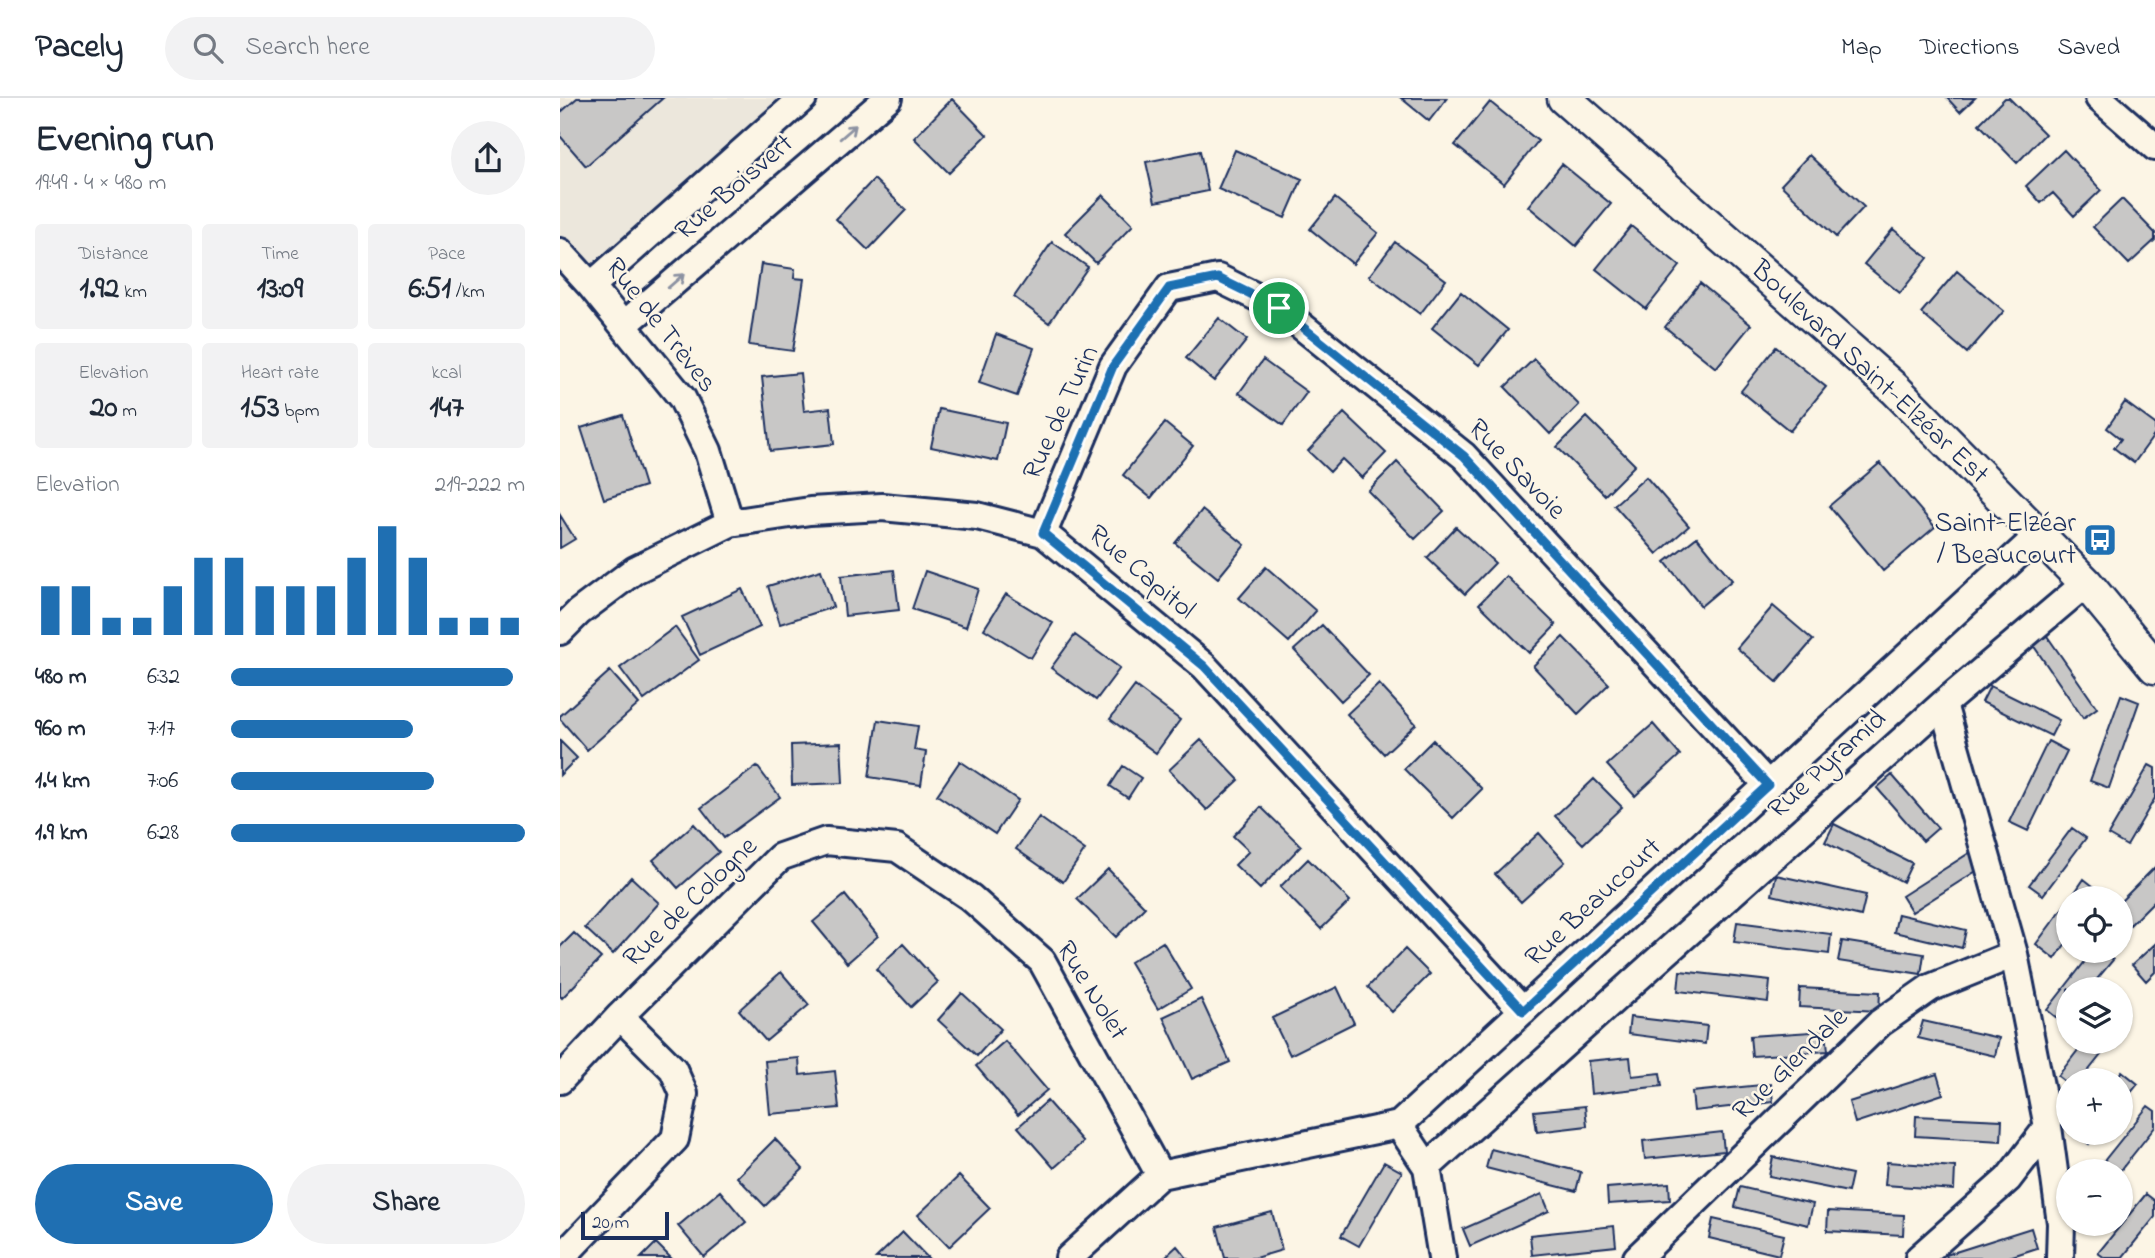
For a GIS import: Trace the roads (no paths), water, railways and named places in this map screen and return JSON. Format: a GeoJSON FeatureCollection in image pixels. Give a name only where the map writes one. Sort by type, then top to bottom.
{"type":"FeatureCollection","features":[{"type":"Feature","properties":{"kind":"street","name":"Rue Boisvert"},"geometry":{"type":"LineString","coordinates":[[592,286],[803,98]]}},
{"type":"Feature","properties":{"kind":"street","name":"Rue Boisvert"},"geometry":{"type":"LineString","coordinates":[[624,325],[888,98]]}},
{"type":"Feature","properties":{"kind":"street","name":"Boulevard Saint-Elzéar Est"},"geometry":{"type":"LineString","coordinates":[[1564,98],[1895,389],[2086,583],[2155,667]]}},
{"type":"Feature","properties":{"kind":"street"},"geometry":{"type":"LineString","coordinates":[[2099,98],[2155,147]]}},
{"type":"Feature","properties":{"kind":"street","name":"Rue de Trèves"},"geometry":{"type":"LineString","coordinates":[[560,252],[592,286],[682,398],[708,451],[730,523]]}},
{"type":"Feature","properties":{"kind":"street","name":"Rue Savoie"},"geometry":{"type":"LineString","coordinates":[[1169,288],[1218,278],[1279,308],[1464,456],[1768,785]]}},
{"type":"Feature","properties":{"kind":"street","name":"Rue de Turin"},"geometry":{"type":"LineString","coordinates":[[1043,533],[1113,366],[1169,288]]}},
{"type":"Feature","properties":{"kind":"street","name":"Rue Capitol"},"geometry":{"type":"LineString","coordinates":[[560,631],[579,612],[635,570],[730,523],[810,511],[882,507],[977,516],[1043,533],[1204,666],[1523,1011]]}},
{"type":"Feature","properties":{"kind":"street","name":"Rue Beaucourt"},"geometry":{"type":"LineString","coordinates":[[1399,1125],[2039,535]]}},
{"type":"Feature","properties":{"kind":"street","name":"Rue Pyramid"},"geometry":{"type":"LineString","coordinates":[[1427,1167],[1943,704],[2086,583]]}},
{"type":"Feature","properties":{"kind":"street"},"geometry":{"type":"LineString","coordinates":[[1943,704],[2014,954],[2048,1127],[2061,1223],[2060,1258]]}},
{"type":"Feature","properties":{"kind":"street","name":"Rue de Cologne"},"geometry":{"type":"LineString","coordinates":[[560,1080],[780,857],[826,841],[897,848]]}},
{"type":"Feature","properties":{"kind":"street","name":"Rue Nolet"},"geometry":{"type":"LineString","coordinates":[[897,848],[970,897],[1042,961],[1160,1175]]}},
{"type":"Feature","properties":{"kind":"street","name":"Rue Glendale"},"geometry":{"type":"LineString","coordinates":[[1637,1258],[1880,1023],[1930,988],[2014,954]]}},
{"type":"Feature","properties":{"kind":"street"},"geometry":{"type":"LineString","coordinates":[[561,1258],[675,1139],[684,1094],[673,1069],[620,1017]]}},
{"type":"Feature","properties":{"kind":"street"},"geometry":{"type":"LineString","coordinates":[[1069,1258],[1160,1175],[1399,1125],[1427,1167],[1442,1258]]}},
{"type":"Feature","properties":{"kind":"street"},"geometry":{"type":"LineString","coordinates":[[1919,1258],[2008,1179],[2048,1127]]}},
{"type":"Feature","properties":{"kind":"place","name":"Saint-Elzéar / Beaucourt"},"geometry":{"type":"Point","coordinates":[2100,540]}}]}
